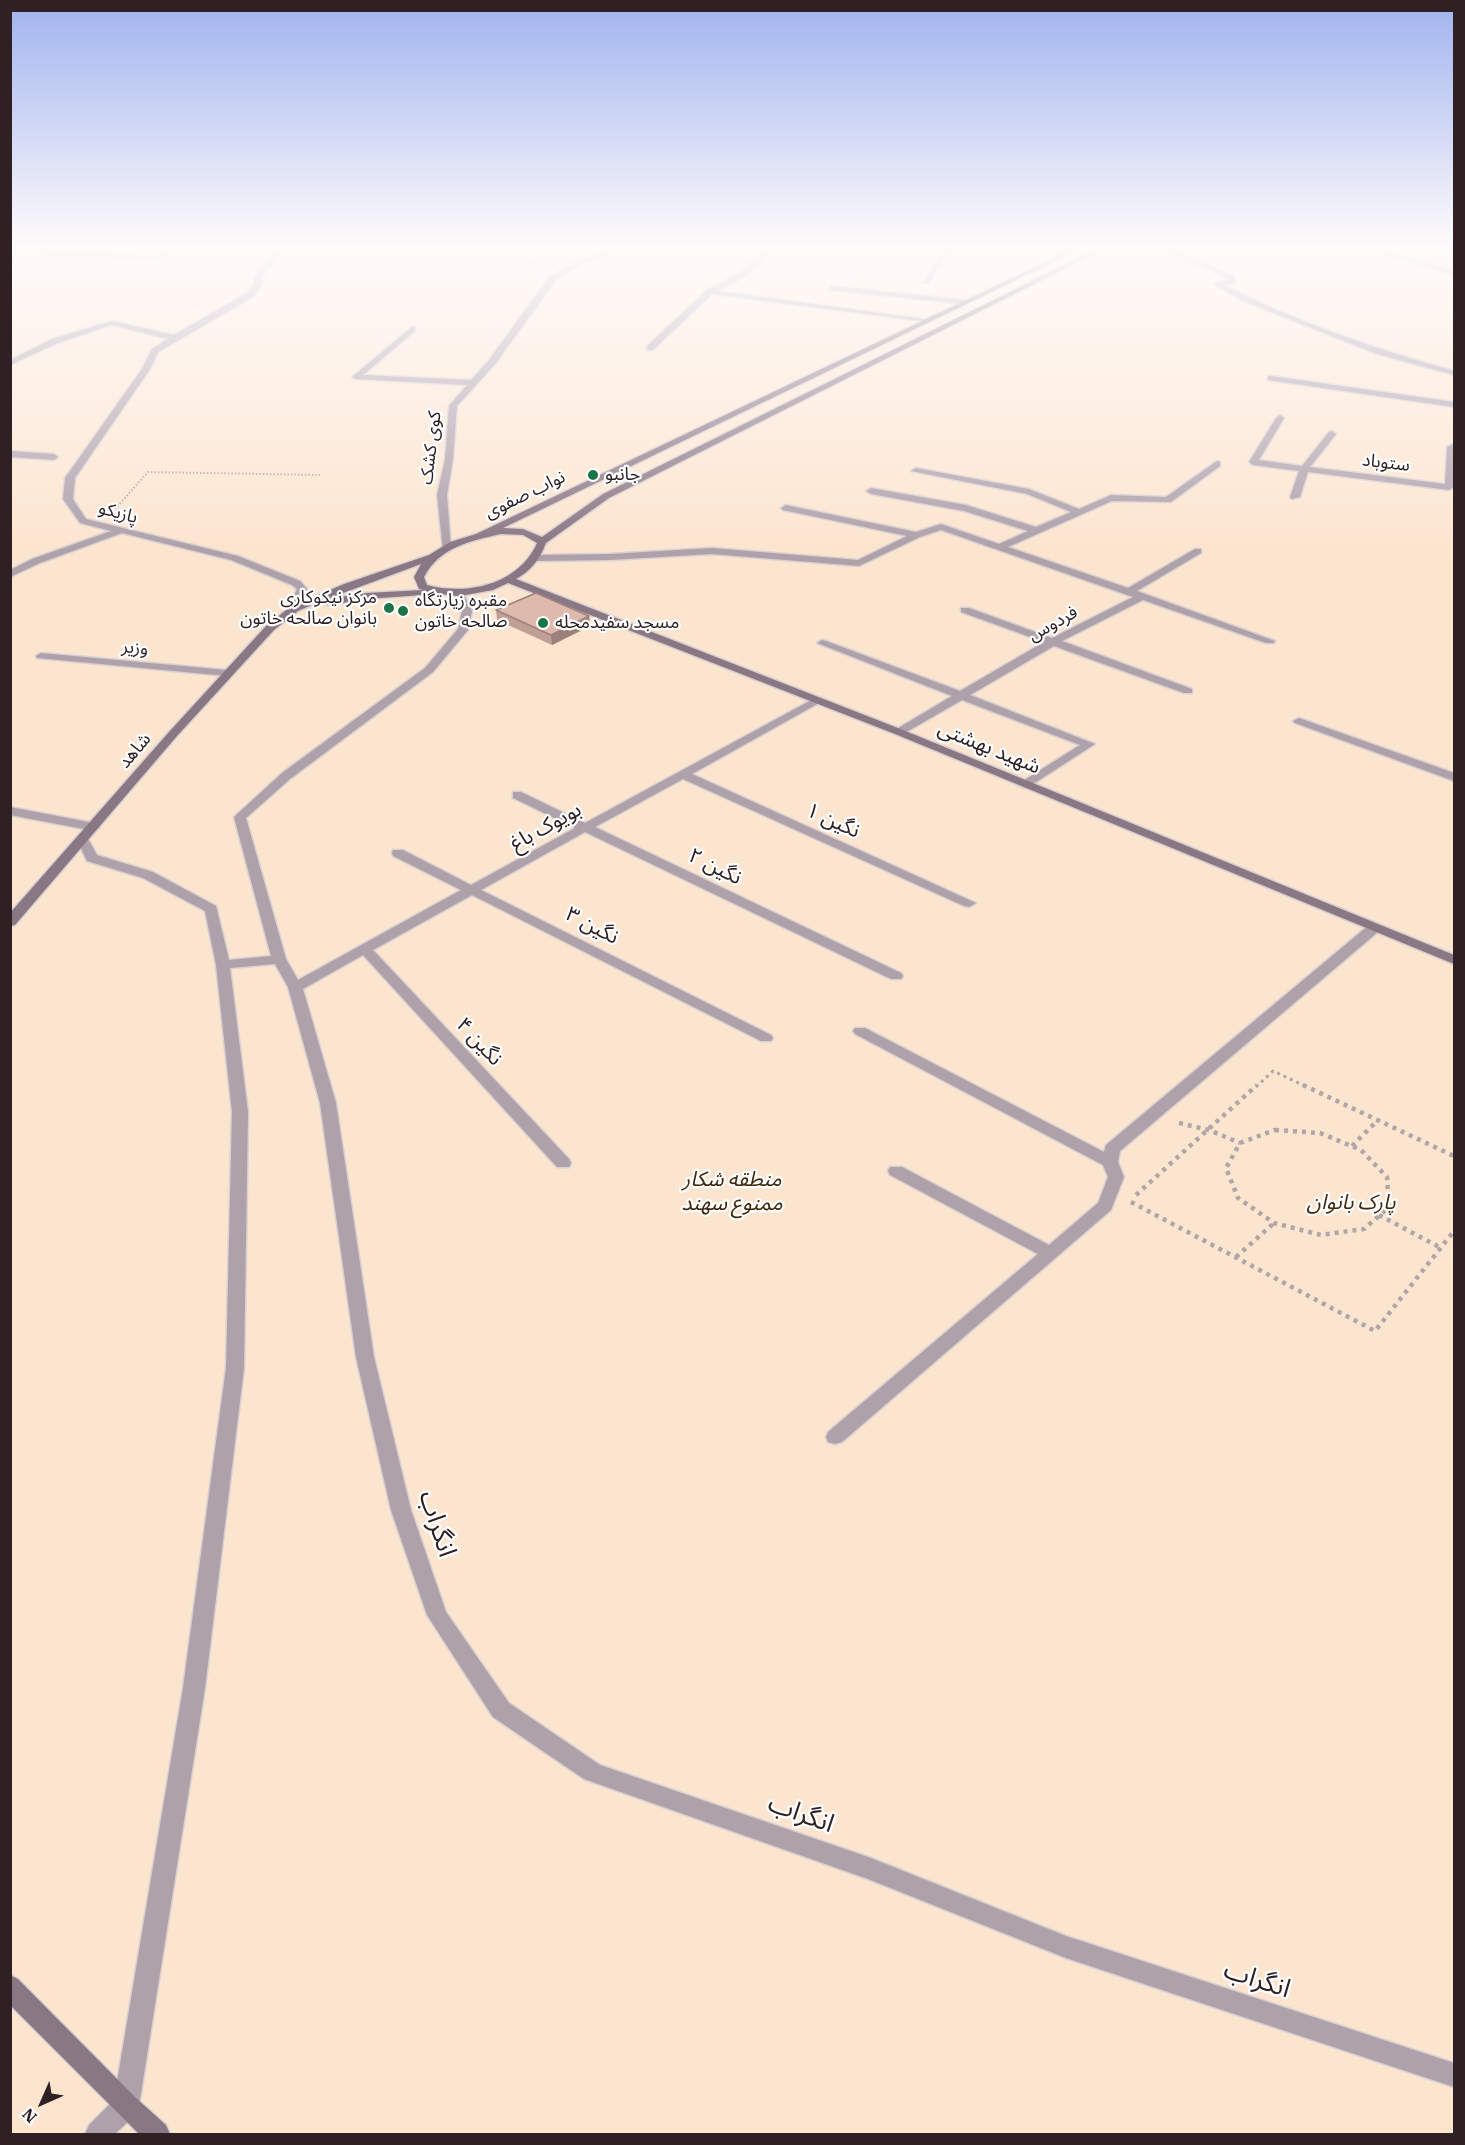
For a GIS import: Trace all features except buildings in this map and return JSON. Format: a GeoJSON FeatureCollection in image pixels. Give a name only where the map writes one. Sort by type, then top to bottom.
{"type":"FeatureCollection","features":[{"type":"Feature","properties":{"kind":"street"},"geometry":{"type":"LineString","coordinates":[[10,363],[38,349]]}},
{"type":"Feature","properties":{"kind":"street","name":"پازیکو"},"geometry":{"type":"LineString","coordinates":[[158,349],[70,478],[68,499],[83,521],[234,558],[296,583],[302,589],[294,609]]}},
{"type":"Feature","properties":{"kind":"street"},"geometry":{"type":"LineString","coordinates":[[389,349],[356,377],[473,383]]}},
{"type":"Feature","properties":{"kind":"street","name":"کوی کشک"},"geometry":{"type":"LineString","coordinates":[[446,548],[442,495],[449,459],[453,406],[501,349]]}},
{"type":"Feature","properties":{"kind":"street","name":"نواب صفوی"},"geometry":{"type":"LineString","coordinates":[[479,536],[867,349]]}},
{"type":"Feature","properties":{"kind":"street","name":"نواب صفوی"},"geometry":{"type":"LineString","coordinates":[[542,542],[606,496],[900,349]]}},
{"type":"Feature","properties":{"kind":"street"},"geometry":{"type":"LineString","coordinates":[[1373,349],[1455,373]]}},
{"type":"Feature","properties":{"kind":"street"},"geometry":{"type":"LineString","coordinates":[[1271,378],[1455,405]]}},
{"type":"Feature","properties":{"kind":"street"},"geometry":{"type":"LineString","coordinates":[[1280,418],[1253,462],[1304,469]]}},
{"type":"Feature","properties":{"kind":"street"},"geometry":{"type":"LineString","coordinates":[[1295,497],[1304,469],[1332,434]]}},
{"type":"Feature","properties":{"kind":"street","name":"ستوباد"},"geometry":{"type":"LineString","coordinates":[[1304,469],[1449,488],[1451,447],[1455,447]]}},
{"type":"Feature","properties":{"kind":"street"},"geometry":{"type":"LineString","coordinates":[[10,454],[54,457]]}},
{"type":"Feature","properties":{"kind":"street"},"geometry":{"type":"LineString","coordinates":[[999,547],[1111,498],[1168,500],[1217,464]]}},
{"type":"Feature","properties":{"kind":"street"},"geometry":{"type":"LineString","coordinates":[[916,471],[1029,492],[1081,513]]}},
{"type":"Feature","properties":{"kind":"street"},"geometry":{"type":"LineString","coordinates":[[871,491],[966,508],[1039,531]]}},
{"type":"Feature","properties":{"kind":"street"},"geometry":{"type":"LineString","coordinates":[[786,508],[917,535]]}},
{"type":"Feature","properties":{"kind":"street"},"geometry":{"type":"LineString","coordinates":[[536,558],[610,557],[712,550],[859,563],[917,535],[941,527],[1270,641]]}},
{"type":"Feature","properties":{"kind":"street"},"geometry":{"type":"LineString","coordinates":[[10,574],[36,561],[119,531]]}},
{"type":"Feature","properties":{"kind":"street"},"geometry":{"type":"LineString","coordinates":[[294,609],[348,598],[458,593],[506,579],[530,566],[542,542],[534,534],[501,531],[446,548],[423,566],[419,577],[423,587],[443,593]]}},
{"type":"Feature","properties":{"kind":"street"},"geometry":{"type":"LineString","coordinates":[[1129,592],[1198,551]]}},
{"type":"Feature","properties":{"kind":"street"},"geometry":{"type":"LineString","coordinates":[[294,609],[348,586],[433,557]]}},
{"type":"Feature","properties":{"kind":"street","name":"شهید بهشتی"},"geometry":{"type":"LineString","coordinates":[[506,579],[899,732],[1455,960]]}},
{"type":"Feature","properties":{"kind":"street","name":"انگراب"},"geometry":{"type":"LineString","coordinates":[[458,593],[467,611],[463,630],[429,670],[286,776],[240,817],[279,959],[295,987],[328,1103],[365,1357],[401,1510],[437,1614],[501,1710],[592,1772],[871,1869],[1066,1947],[1455,2075]]}},
{"type":"Feature","properties":{"kind":"street","name":"فردوس"},"geometry":{"type":"LineString","coordinates":[[899,732],[1054,641],[1142,596]]}},
{"type":"Feature","properties":{"kind":"street","name":"شاهد"},"geometry":{"type":"LineString","coordinates":[[10,922],[227,673],[270,628],[294,609]]}},
{"type":"Feature","properties":{"kind":"street"},"geometry":{"type":"LineString","coordinates":[[965,610],[1188,691]]}},
{"type":"Feature","properties":{"kind":"street"},"geometry":{"type":"LineString","coordinates":[[822,643],[1089,744],[1027,784]]}},
{"type":"Feature","properties":{"kind":"street","name":"وزیر"},"geometry":{"type":"LineString","coordinates":[[41,656],[227,673]]}},
{"type":"Feature","properties":{"kind":"street","name":"بویوک باغ"},"geometry":{"type":"LineString","coordinates":[[295,987],[815,700]]}},
{"type":"Feature","properties":{"kind":"street"},"geometry":{"type":"LineString","coordinates":[[1299,721],[1455,777]]}},
{"type":"Feature","properties":{"kind":"street","name":"نگین ۱"},"geometry":{"type":"LineString","coordinates":[[682,774],[969,903]]}},
{"type":"Feature","properties":{"kind":"street","name":"نگین ۲"},"geometry":{"type":"LineString","coordinates":[[517,795],[896,976]]}},
{"type":"Feature","properties":{"kind":"street"},"geometry":{"type":"LineString","coordinates":[[10,811],[89,834],[92,858],[148,875],[211,909],[223,965],[240,1112],[235,1368],[194,1689],[126,2106],[98,2134]]}},
{"type":"Feature","properties":{"kind":"street","name":"نگین ۳"},"geometry":{"type":"LineString","coordinates":[[398,853],[766,1038]]}},
{"type":"Feature","properties":{"kind":"street"},"geometry":{"type":"LineString","coordinates":[[835,1437],[1105,1206],[1116,1178],[1110,1162],[1112,1149],[1374,927]]}},
{"type":"Feature","properties":{"kind":"street","name":"نگین ۴"},"geometry":{"type":"LineString","coordinates":[[365,949],[563,1163]]}},
{"type":"Feature","properties":{"kind":"street"},"geometry":{"type":"LineString","coordinates":[[223,965],[279,959]]}},
{"type":"Feature","properties":{"kind":"street"},"geometry":{"type":"LineString","coordinates":[[860,1031],[1110,1162]]}},
{"type":"Feature","properties":{"kind":"street"},"geometry":{"type":"LineString","coordinates":[[896,1171],[1050,1253]]}},
{"type":"Feature","properties":{"kind":"street"},"geometry":{"type":"LineString","coordinates":[[10,1987],[126,2106],[157,2134]]}},
{"type":"Feature","properties":{"kind":"path"},"geometry":{"type":"LineString","coordinates":[[101,526],[148,472],[320,475]]}},
{"type":"Feature","properties":{"kind":"path"},"geometry":{"type":"LineString","coordinates":[[1455,1156],[1273,1071],[1130,1201],[1375,1331],[1455,1231]]}},
{"type":"Feature","properties":{"kind":"path"},"geometry":{"type":"LineString","coordinates":[[1151,1115],[1209,1130],[1240,1143]]}},
{"type":"Feature","properties":{"kind":"path"},"geometry":{"type":"LineString","coordinates":[[1352,1146],[1378,1120]]}},
{"type":"Feature","properties":{"kind":"path"},"geometry":{"type":"LineString","coordinates":[[1275,1130],[1320,1133],[1352,1146],[1361,1150],[1387,1178],[1389,1207],[1364,1229],[1321,1235],[1274,1223],[1238,1198],[1226,1168],[1240,1143],[1275,1130]]}},
{"type":"Feature","properties":{"kind":"path"},"geometry":{"type":"LineString","coordinates":[[1379,1215],[1441,1248]]}},
{"type":"Feature","properties":{"kind":"path"},"geometry":{"type":"LineString","coordinates":[[1236,1258],[1274,1223]]}},
{"type":"Feature","properties":{"kind":"green space","name":"منطقه شکار ممنوع سهند"},"geometry":{"type":"Polygon","coordinates":[[[11,349],[1454,349],[1454,2134],[11,2134],[11,349]]]}},
{"type":"Feature","properties":{"kind":"place","name":"جانبو"},"geometry":{"type":"Point","coordinates":[593,475]}},
{"type":"Feature","properties":{"kind":"place","name":"مرکز نیکوکاری بانوان صالحه خاتون"},"geometry":{"type":"Point","coordinates":[389,608]}},
{"type":"Feature","properties":{"kind":"place","name":"مقبره زیارتگاه صالحه خاتون"},"geometry":{"type":"Point","coordinates":[403,611]}},
{"type":"Feature","properties":{"kind":"place","name":"مسجد سفیدمحله"},"geometry":{"type":"Point","coordinates":[543,623]}},
{"type":"Feature","properties":{"kind":"park label","name":"پارک بانوان"},"geometry":{"type":"Point","coordinates":[1351,1203]}}]}
